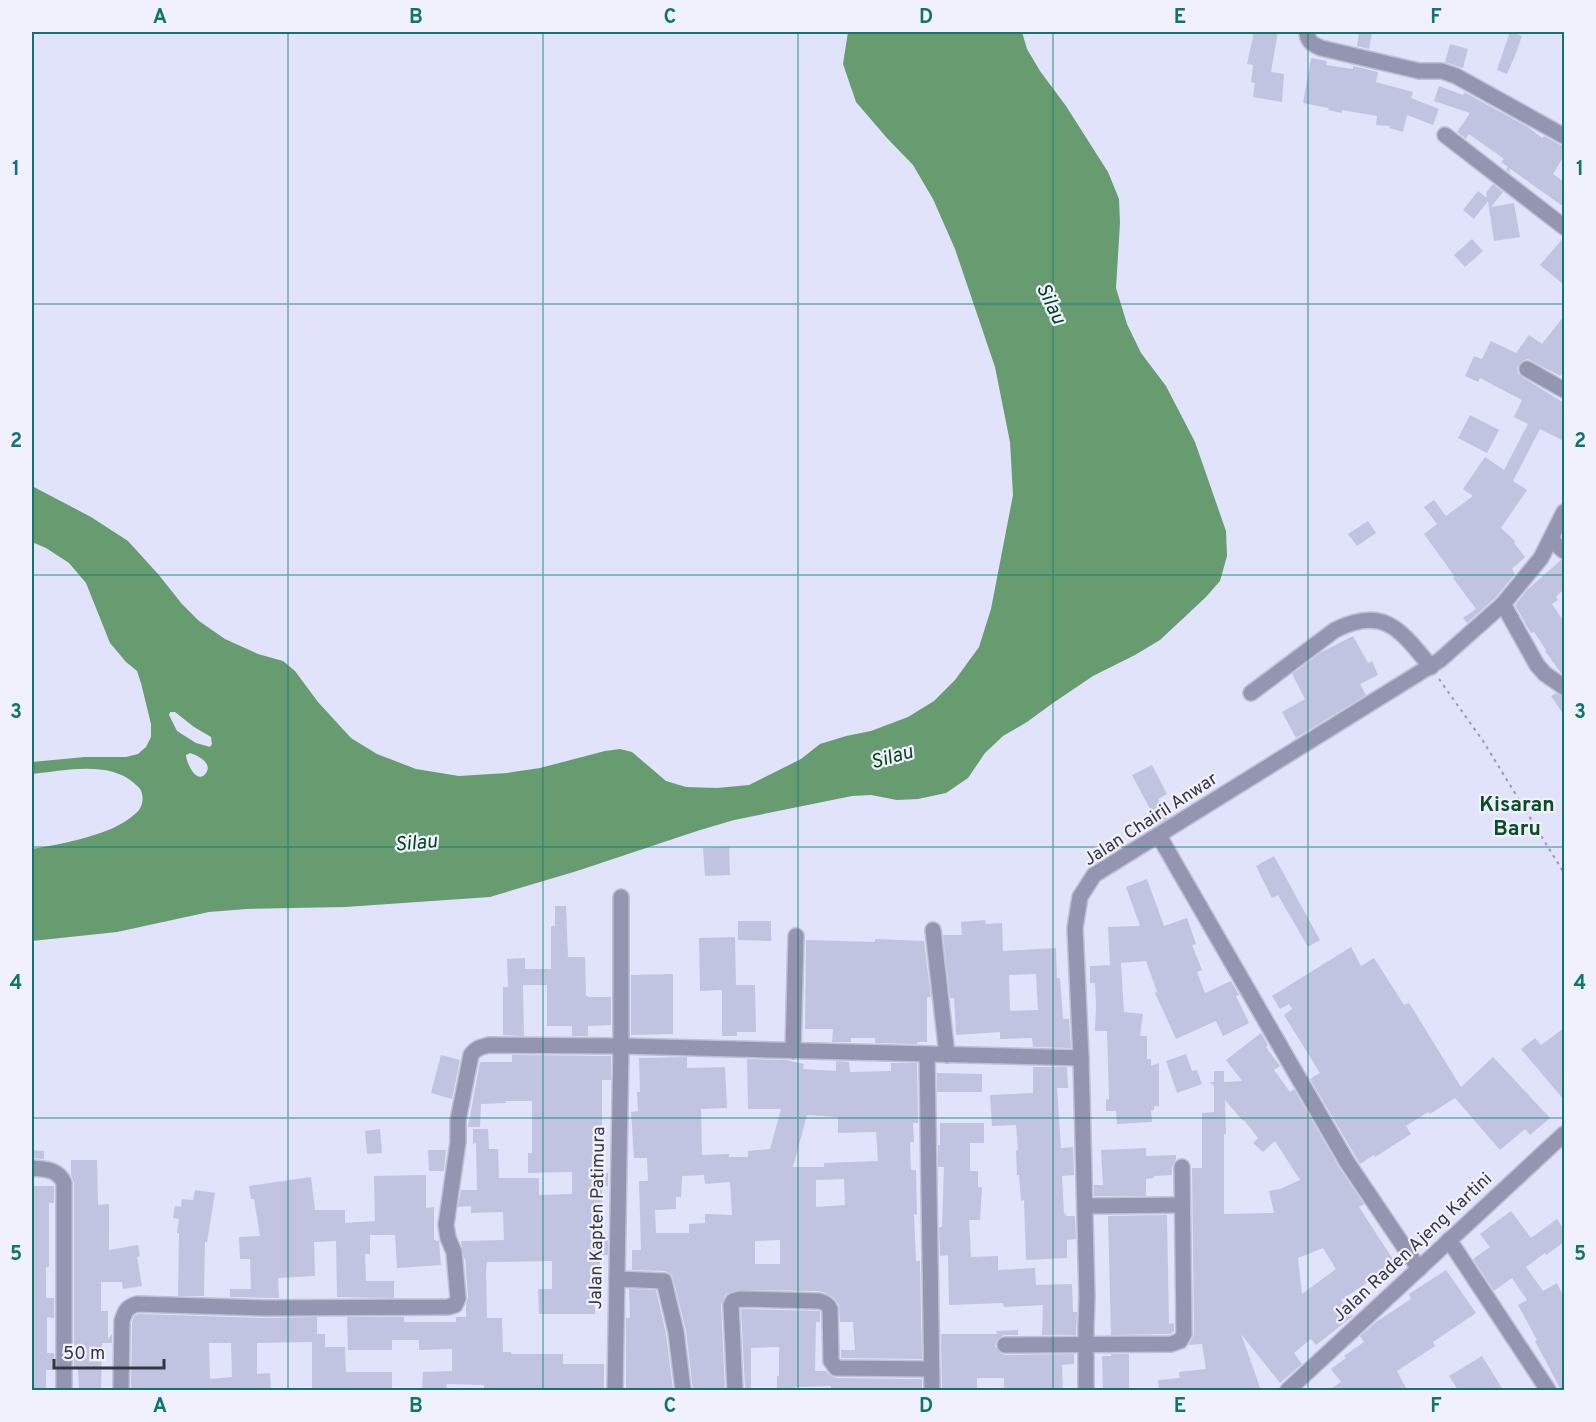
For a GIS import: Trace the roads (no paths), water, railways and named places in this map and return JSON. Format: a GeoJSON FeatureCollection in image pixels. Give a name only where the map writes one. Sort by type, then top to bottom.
{"type":"FeatureCollection","features":[{"type":"Feature","properties":{"kind":"street"},"geometry":{"type":"LineString","coordinates":[[1307,32],[1311,44],[1321,48],[1419,71],[1442,71],[1456,76],[1564,136]]}},
{"type":"Feature","properties":{"kind":"street"},"geometry":{"type":"LineString","coordinates":[[1445,135],[1564,227]]}},
{"type":"Feature","properties":{"kind":"street"},"geometry":{"type":"LineString","coordinates":[[1527,369],[1564,390]]}},
{"type":"Feature","properties":{"kind":"street","name":"Jalan Chairil Anwar"},"geometry":{"type":"LineString","coordinates":[[1086,1390],[1085,1206],[1075,928],[1080,897],[1094,875],[1431,667],[1503,604],[1541,558],[1564,512]]}},
{"type":"Feature","properties":{"kind":"street"},"geometry":{"type":"LineString","coordinates":[[1551,540],[1564,552]]}},
{"type":"Feature","properties":{"kind":"street"},"geometry":{"type":"LineString","coordinates":[[1503,604],[1537,665],[1545,674],[1564,687]]}},
{"type":"Feature","properties":{"kind":"street"},"geometry":{"type":"LineString","coordinates":[[1251,693],[1335,630],[1368,619],[1393,626],[1403,634],[1431,667]]}},
{"type":"Feature","properties":{"kind":"street"},"geometry":{"type":"LineString","coordinates":[[1159,836],[1347,1162],[1419,1269]]}},
{"type":"Feature","properties":{"kind":"street","name":"Jalan Kapten Patimura"},"geometry":{"type":"LineString","coordinates":[[615,1390],[621,1046],[621,897]]}},
{"type":"Feature","properties":{"kind":"street"},"geometry":{"type":"LineString","coordinates":[[933,930],[947,1055]]}},
{"type":"Feature","properties":{"kind":"street"},"geometry":{"type":"LineString","coordinates":[[793,1051],[795,936]]}},
{"type":"Feature","properties":{"kind":"street"},"geometry":{"type":"LineString","coordinates":[[121,1390],[122,1321],[128,1306],[137,1304],[265,1308],[448,1307],[455,1305],[458,1298],[454,1252],[446,1225],[458,1142],[458,1120],[471,1055],[475,1050],[489,1045],[621,1046],[1081,1058]]}},
{"type":"Feature","properties":{"kind":"street"},"geometry":{"type":"LineString","coordinates":[[927,1054],[932,1390]]}},
{"type":"Feature","properties":{"kind":"street","name":"Jalan Raden Ajeng Kartini"},"geometry":{"type":"LineString","coordinates":[[1288,1390],[1564,1134]]}},
{"type":"Feature","properties":{"kind":"street"},"geometry":{"type":"LineString","coordinates":[[1005,1345],[1171,1344],[1180,1341],[1184,1334],[1182,1167]]}},
{"type":"Feature","properties":{"kind":"street"},"geometry":{"type":"LineString","coordinates":[[32,1168],[57,1172],[64,1183],[64,1390]]}},
{"type":"Feature","properties":{"kind":"street"},"geometry":{"type":"LineString","coordinates":[[1085,1206],[1182,1205]]}},
{"type":"Feature","properties":{"kind":"street"},"geometry":{"type":"LineString","coordinates":[[1449,1240],[1548,1390]]}},
{"type":"Feature","properties":{"kind":"street"},"geometry":{"type":"LineString","coordinates":[[617,1279],[664,1281],[676,1332],[682,1390]]}},
{"type":"Feature","properties":{"kind":"street"},"geometry":{"type":"LineString","coordinates":[[735,1390],[731,1305],[733,1301],[740,1299],[824,1302],[830,1309],[831,1361],[836,1368],[931,1369]]}},
{"type":"Feature","properties":{"kind":"water","name":"Silau"},"geometry":{"type":"Polygon","coordinates":[[[848,32],[1022,32],[1027,49],[1108,172],[1119,199],[1120,223],[1116,288],[1127,324],[1141,353],[1166,386],[1195,442],[1226,531],[1227,556],[1220,581],[1206,597],[1160,640],[1093,676],[1003,736],[985,753],[968,778],[946,793],[918,799],[897,800],[871,795],[852,796],[734,820],[490,897],[345,907],[209,912],[117,932],[32,941],[32,849],[86,838],[114,828],[137,812],[143,800],[141,790],[134,783],[111,771],[71,769],[32,774],[32,762],[85,757],[126,757],[138,754],[146,747],[151,737],[151,724],[137,671],[110,643],[86,583],[69,563],[32,542],[32,486],[91,517],[128,541],[199,621],[225,639],[258,654],[283,661],[295,671],[318,702],[351,738],[377,754],[416,769],[459,776],[507,773],[540,768],[620,749],[632,752],[666,781],[686,787],[717,788],[749,785],[801,759],[820,744],[871,731],[908,717],[934,701],[955,680],[979,647],[991,609],[1013,495],[1010,442],[995,367],[955,249],[933,199],[913,165],[856,102],[843,64],[848,32]],[[170,712],[169,715],[177,731],[196,743],[210,747],[211,737],[175,712],[170,712]],[[190,753],[186,755],[190,767],[196,775],[203,776],[208,769],[206,763],[190,753]]]}},
{"type":"Feature","properties":{"kind":"district","name":"Kisaran Baru"},"geometry":{"type":"Point","coordinates":[1517,817]}}]}
